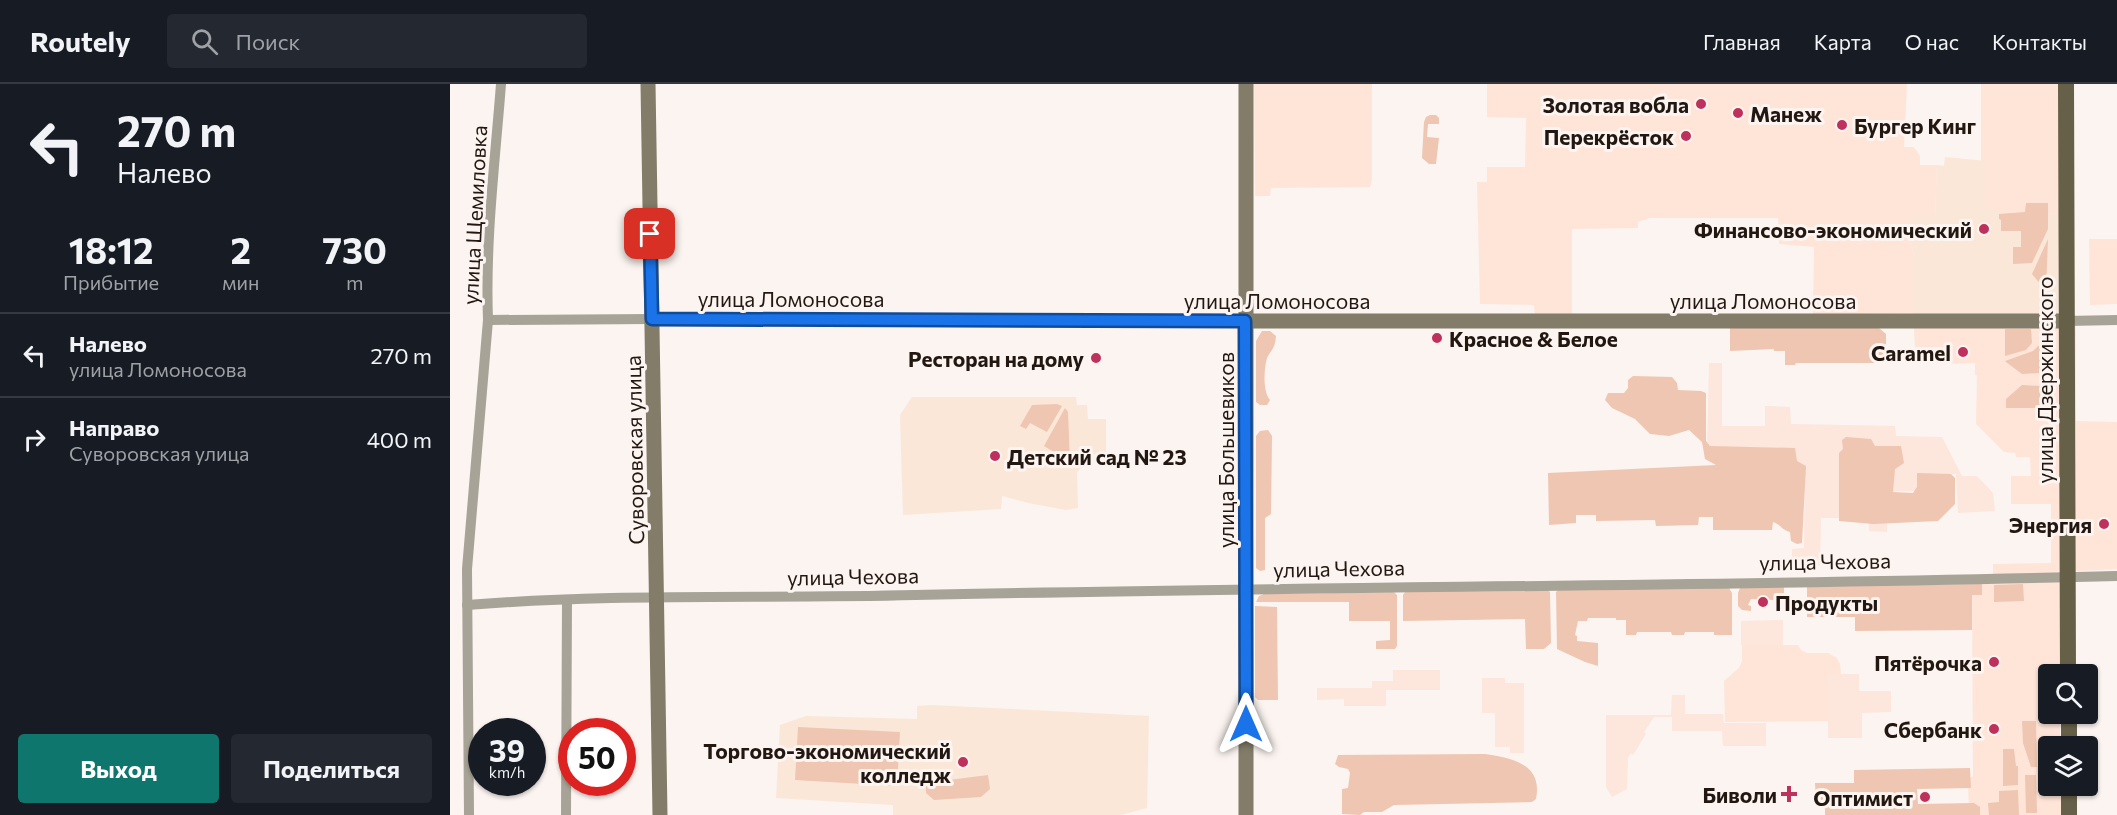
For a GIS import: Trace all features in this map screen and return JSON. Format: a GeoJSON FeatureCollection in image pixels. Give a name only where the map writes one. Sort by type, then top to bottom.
{"type":"FeatureCollection","features":[{"type":"Feature","properties":{"kind":"main road","name":"улица Дзержинского"},"geometry":{"type":"LineString","coordinates":[[2066,84],[2068,664]]}},
{"type":"Feature","properties":{"kind":"main road"},"geometry":{"type":"LineString","coordinates":[[2069,815],[2070,796]]}},
{"type":"Feature","properties":{"kind":"street","name":"улица Щемиловка"},"geometry":{"type":"LineString","coordinates":[[469,815],[467,569],[488,320],[490,222],[501,84]]}},
{"type":"Feature","properties":{"kind":"street","name":"Суворовская улица"},"geometry":{"type":"LineString","coordinates":[[648,84],[660,815]]}},
{"type":"Feature","properties":{"kind":"street","name":"улица Большевиков"},"geometry":{"type":"LineString","coordinates":[[1246,84],[1246,815]]}},
{"type":"Feature","properties":{"kind":"street","name":"улица Ломоносова"},"geometry":{"type":"LineString","coordinates":[[488,320],[2067,321]]}},
{"type":"Feature","properties":{"kind":"street"},"geometry":{"type":"LineString","coordinates":[[2067,321],[2117,320]]}},
{"type":"Feature","properties":{"kind":"street","name":"улица Чехова"},"geometry":{"type":"LineString","coordinates":[[467,605],[657,597],[873,596],[1306,587],[2117,576]]}},
{"type":"Feature","properties":{"kind":"street"},"geometry":{"type":"LineString","coordinates":[[567,600],[567,815]]}},
{"type":"Feature","properties":{"kind":"shaded area"},"geometry":{"type":"Polygon","coordinates":[[[1254,84],[1372,84],[1372,180],[1370,187],[1271,188],[1270,196],[1255,196],[1254,84]]]}},
{"type":"Feature","properties":{"kind":"shaded area"},"geometry":{"type":"Polygon","coordinates":[[[1487,84],[1907,84],[1904,147],[1913,147],[1917,151],[1920,156],[1920,165],[1937,165],[1935,216],[1910,242],[1914,256],[2058,314],[2076,315],[2076,421],[2117,422],[2117,569],[2060,572],[2060,664],[2038,664],[2038,724],[2060,724],[2060,736],[2038,736],[2038,796],[2061,796],[2061,815],[1969,815],[1968,779],[1973,776],[1972,575],[1993,574],[1993,564],[2051,563],[2051,504],[2011,504],[2011,476],[2031,476],[2030,457],[2016,457],[2015,453],[2004,452],[1976,424],[1977,375],[1975,375],[1975,363],[1940,364],[1940,347],[1915,348],[1913,313],[1813,315],[1814,247],[1779,244],[1778,218],[1650,218],[1638,222],[1638,228],[1572,229],[1572,316],[1535,315],[1534,305],[1480,304],[1477,182],[1487,182],[1487,167],[1525,167],[1526,118],[1487,117],[1487,84]]]}},
{"type":"Feature","properties":{"kind":"shaded area"},"geometry":{"type":"Polygon","coordinates":[[[1981,84],[2060,84],[2059,215],[1999,214],[1983,209],[1981,84]]]}},
{"type":"Feature","properties":{"kind":"shaded area"},"geometry":{"type":"Polygon","coordinates":[[[1430,115],[1436,115],[1439,118],[1439,124],[1428,124],[1427,137],[1439,138],[1436,164],[1429,164],[1422,158],[1424,122],[1430,115]]]}},
{"type":"Feature","properties":{"kind":"shaded area","name":"Финансово-экономический"},"geometry":{"type":"Polygon","coordinates":[[[1945,157],[1986,161],[1984,209],[1999,209],[1999,214],[2059,215],[2058,314],[1914,313],[1914,256],[1910,242],[1910,216],[1935,216],[1937,165],[1944,166],[1945,157]]]}},
{"type":"Feature","properties":{"kind":"shaded area"},"geometry":{"type":"Polygon","coordinates":[[[2026,203],[2048,203],[2048,229],[2032,263],[2013,264],[2013,247],[2021,247],[2021,231],[2001,231],[1999,214],[2025,212],[2026,203]]]}},
{"type":"Feature","properties":{"kind":"shaded area"},"geometry":{"type":"Polygon","coordinates":[[[2048,239],[2046,291],[2032,274],[2048,239]]]}},
{"type":"Feature","properties":{"kind":"shaded area"},"geometry":{"type":"Polygon","coordinates":[[[2089,239],[2117,239],[2117,304],[2090,305],[2089,239]]]}},
{"type":"Feature","properties":{"kind":"shaded area"},"geometry":{"type":"Polygon","coordinates":[[[1730,328],[1879,328],[1886,334],[1886,363],[1785,365],[1785,351],[1774,351],[1774,349],[1730,351],[1730,328]]]}},
{"type":"Feature","properties":{"kind":"shaded area"},"geometry":{"type":"Polygon","coordinates":[[[2005,329],[2031,329],[2032,343],[2026,350],[2005,356],[2005,329]]]}},
{"type":"Feature","properties":{"kind":"shaded area"},"geometry":{"type":"Polygon","coordinates":[[[1262,331],[1270,331],[1276,336],[1265,366],[1265,387],[1270,400],[1267,405],[1260,405],[1256,402],[1256,341],[1262,331]]]}},
{"type":"Feature","properties":{"kind":"shaded area"},"geometry":{"type":"Polygon","coordinates":[[[2040,346],[2040,373],[2022,374],[2005,361],[2033,351],[2040,346]]]}},
{"type":"Feature","properties":{"kind":"shaded area"},"geometry":{"type":"Polygon","coordinates":[[[1709,363],[1722,363],[1722,426],[1765,426],[1765,406],[1790,407],[1791,424],[1895,426],[1896,436],[1942,437],[1962,476],[1977,476],[1993,493],[1995,511],[1958,513],[1956,474],[1917,474],[1917,491],[1888,491],[1887,532],[1869,531],[1872,455],[1842,518],[1821,518],[1820,565],[1792,565],[1792,549],[1804,548],[1805,467],[1707,451],[1709,363]]]}},
{"type":"Feature","properties":{"kind":"shaded area"},"geometry":{"type":"Polygon","coordinates":[[[1633,376],[1672,377],[1677,383],[1678,390],[1706,393],[1706,441],[1710,446],[1795,448],[1797,461],[1806,466],[1802,543],[1797,544],[1791,541],[1790,532],[1773,522],[1772,530],[1713,530],[1713,517],[1699,517],[1698,525],[1656,526],[1655,520],[1596,521],[1596,515],[1576,515],[1576,523],[1549,525],[1548,473],[1716,465],[1705,459],[1702,442],[1689,430],[1669,436],[1650,434],[1635,419],[1612,408],[1605,400],[1608,393],[1624,393],[1628,388],[1628,380],[1633,376]]]}},
{"type":"Feature","properties":{"kind":"shaded area"},"geometry":{"type":"Polygon","coordinates":[[[2022,385],[2040,386],[2041,417],[2036,415],[2035,408],[2006,408],[2006,399],[2022,385]]]}},
{"type":"Feature","properties":{"kind":"shaded area","name":"Детский сад № 23"},"geometry":{"type":"Polygon","coordinates":[[[912,397],[1076,397],[1077,405],[1087,405],[1088,419],[1106,419],[1106,454],[1089,455],[1089,464],[1084,465],[1077,472],[1078,508],[1066,510],[1002,496],[1001,509],[903,515],[900,415],[912,397]]]}},
{"type":"Feature","properties":{"kind":"shaded area"},"geometry":{"type":"Polygon","coordinates":[[[1057,404],[1062,406],[1047,432],[1030,423],[1026,429],[1020,426],[1032,405],[1057,404]]]}},
{"type":"Feature","properties":{"kind":"shaded area"},"geometry":{"type":"Polygon","coordinates":[[[1065,408],[1068,412],[1070,462],[1044,446],[1065,408]]]}},
{"type":"Feature","properties":{"kind":"shaded area"},"geometry":{"type":"Polygon","coordinates":[[[1268,430],[1272,436],[1271,514],[1265,518],[1265,570],[1260,571],[1256,568],[1256,436],[1260,431],[1268,430]]]}},
{"type":"Feature","properties":{"kind":"shaded area"},"geometry":{"type":"Polygon","coordinates":[[[1846,437],[1871,439],[1875,446],[1901,446],[1904,463],[1895,469],[1893,492],[1913,493],[1917,487],[1917,473],[1951,474],[1955,478],[1955,504],[1938,521],[1873,524],[1839,521],[1839,453],[1843,449],[1842,440],[1846,437]]]}},
{"type":"Feature","properties":{"kind":"shaded area"},"geometry":{"type":"Polygon","coordinates":[[[1982,584],[1982,595],[1972,595],[1972,630],[1855,631],[1855,617],[1807,617],[1807,585],[1982,584]]]}},
{"type":"Feature","properties":{"kind":"shaded area"},"geometry":{"type":"Polygon","coordinates":[[[2023,584],[2024,601],[1994,602],[1994,585],[2023,584]]]}},
{"type":"Feature","properties":{"kind":"shaded area"},"geometry":{"type":"Polygon","coordinates":[[[1784,586],[1784,597],[1777,597],[1775,600],[1751,599],[1748,605],[1751,606],[1751,611],[1742,610],[1738,606],[1740,588],[1784,586]]]}},
{"type":"Feature","properties":{"kind":"shaded area"},"geometry":{"type":"Polygon","coordinates":[[[1729,588],[1732,593],[1732,635],[1714,635],[1714,632],[1685,632],[1684,635],[1672,635],[1671,632],[1637,632],[1636,635],[1626,635],[1626,620],[1588,618],[1587,621],[1578,621],[1575,635],[1577,641],[1598,643],[1598,666],[1557,649],[1556,592],[1559,589],[1729,588]]]}},
{"type":"Feature","properties":{"kind":"shaded area"},"geometry":{"type":"Polygon","coordinates":[[[1547,589],[1550,592],[1551,643],[1544,649],[1526,649],[1525,619],[1403,621],[1405,592],[1547,589]]]}},
{"type":"Feature","properties":{"kind":"shaded area"},"geometry":{"type":"Polygon","coordinates":[[[1394,592],[1397,595],[1397,646],[1395,649],[1376,649],[1376,641],[1390,640],[1390,621],[1349,621],[1349,602],[1256,602],[1259,596],[1264,594],[1394,592]]]}},
{"type":"Feature","properties":{"kind":"shaded area"},"geometry":{"type":"Polygon","coordinates":[[[1255,606],[1277,607],[1278,700],[1258,700],[1255,697],[1255,606]]]}},
{"type":"Feature","properties":{"kind":"shaded area"},"geometry":{"type":"Polygon","coordinates":[[[1783,620],[1783,645],[1741,645],[1741,621],[1783,620]]]}},
{"type":"Feature","properties":{"kind":"shaded area"},"geometry":{"type":"Polygon","coordinates":[[[1742,645],[1798,645],[1807,653],[1828,653],[1837,658],[1841,674],[1828,674],[1828,721],[1725,722],[1724,681],[1739,668],[1742,661],[1742,645]]]}},
{"type":"Feature","properties":{"kind":"shaded area"},"geometry":{"type":"Polygon","coordinates":[[[1393,670],[1440,670],[1440,690],[1386,690],[1386,706],[1344,706],[1344,699],[1317,700],[1317,688],[1372,688],[1372,681],[1393,681],[1393,670]]]}},
{"type":"Feature","properties":{"kind":"shaded area"},"geometry":{"type":"Polygon","coordinates":[[[1828,674],[1859,674],[1859,691],[1891,691],[1891,712],[1862,713],[1862,738],[1828,738],[1828,674]]]}},
{"type":"Feature","properties":{"kind":"shaded area"},"geometry":{"type":"Polygon","coordinates":[[[1482,678],[1505,678],[1505,683],[1524,683],[1524,753],[1510,753],[1510,747],[1495,747],[1495,713],[1482,713],[1482,678]]]}},
{"type":"Feature","properties":{"kind":"shaded area"},"geometry":{"type":"Polygon","coordinates":[[[1672,695],[1685,695],[1685,714],[1723,714],[1724,723],[1766,723],[1766,746],[1723,746],[1722,731],[1672,731],[1672,717],[1654,717],[1633,755],[1631,753],[1628,758],[1627,789],[1612,797],[1606,787],[1606,715],[1671,715],[1672,695]]]}},
{"type":"Feature","properties":{"kind":"shaded area","name":"Торгово-экономический колледж"},"geometry":{"type":"Polygon","coordinates":[[[917,706],[1149,716],[1147,808],[1121,815],[893,815],[893,805],[776,798],[780,725],[806,716],[917,719],[917,706]]]}},
{"type":"Feature","properties":{"kind":"shaded area"},"geometry":{"type":"Polygon","coordinates":[[[2022,721],[2036,721],[2037,767],[2031,767],[2023,743],[2022,721]]]}},
{"type":"Feature","properties":{"kind":"shaded area"},"geometry":{"type":"Polygon","coordinates":[[[798,727],[900,732],[897,786],[795,780],[798,727]]]}},
{"type":"Feature","properties":{"kind":"shaded area"},"geometry":{"type":"Polygon","coordinates":[[[2003,749],[2014,749],[2016,766],[2018,766],[2018,785],[2003,786],[2003,749]]]}},
{"type":"Feature","properties":{"kind":"shaded area"},"geometry":{"type":"Polygon","coordinates":[[[1485,754],[1515,761],[1530,770],[1537,787],[1536,799],[1532,802],[1394,805],[1382,812],[1364,812],[1360,815],[1342,814],[1342,789],[1348,788],[1350,773],[1348,769],[1335,764],[1338,755],[1485,754]]]}},
{"type":"Feature","properties":{"kind":"shaded area"},"geometry":{"type":"Polygon","coordinates":[[[1970,768],[1971,788],[1917,789],[1918,804],[1974,803],[1980,807],[1980,815],[1825,815],[1825,809],[1816,800],[1815,783],[1854,783],[1854,770],[1970,768]]]}},
{"type":"Feature","properties":{"kind":"shaded area"},"geometry":{"type":"Polygon","coordinates":[[[940,775],[941,781],[988,775],[990,789],[981,797],[934,800],[926,793],[925,777],[940,775]]]}},
{"type":"Feature","properties":{"kind":"shaded area"},"geometry":{"type":"Polygon","coordinates":[[[2025,775],[2036,775],[2037,813],[2026,813],[2025,775]]]}},
{"type":"Feature","properties":{"kind":"shaded area"},"geometry":{"type":"Polygon","coordinates":[[[2018,790],[2019,815],[1989,815],[1988,803],[1999,802],[1999,791],[2018,790]]]}},
{"type":"Feature","properties":{"kind":"place","name":"Золотая вобла"},"geometry":{"type":"Point","coordinates":[1701,104]}},
{"type":"Feature","properties":{"kind":"place","name":"Манеж"},"geometry":{"type":"Point","coordinates":[1738,113]}},
{"type":"Feature","properties":{"kind":"place","name":"Бургер Кинг"},"geometry":{"type":"Point","coordinates":[1842,125]}},
{"type":"Feature","properties":{"kind":"place","name":"Перекрёсток"},"geometry":{"type":"Point","coordinates":[1686,136]}},
{"type":"Feature","properties":{"kind":"place","name":"Финансово-экономический"},"geometry":{"type":"Point","coordinates":[1984,229]}},
{"type":"Feature","properties":{"kind":"place","name":"Красное & Белое"},"geometry":{"type":"Point","coordinates":[1437,338]}},
{"type":"Feature","properties":{"kind":"place","name":"Caramel"},"geometry":{"type":"Point","coordinates":[1963,352]}},
{"type":"Feature","properties":{"kind":"place","name":"Ресторан на дому"},"geometry":{"type":"Point","coordinates":[1096,358]}},
{"type":"Feature","properties":{"kind":"place","name":"Детский сад № 23"},"geometry":{"type":"Point","coordinates":[995,456]}},
{"type":"Feature","properties":{"kind":"place","name":"Энергия"},"geometry":{"type":"Point","coordinates":[2104,524]}},
{"type":"Feature","properties":{"kind":"place","name":"Продукты"},"geometry":{"type":"Point","coordinates":[1763,602]}},
{"type":"Feature","properties":{"kind":"place","name":"Пятёрочка"},"geometry":{"type":"Point","coordinates":[1994,662]}},
{"type":"Feature","properties":{"kind":"place","name":"Сбербанк"},"geometry":{"type":"Point","coordinates":[1994,729]}},
{"type":"Feature","properties":{"kind":"place","name":"Торгово-экономический колледж"},"geometry":{"type":"Point","coordinates":[963,762]}},
{"type":"Feature","properties":{"kind":"place","name":"Биволи"},"geometry":{"type":"Point","coordinates":[1789,794]}},
{"type":"Feature","properties":{"kind":"place","name":"Оптимист"},"geometry":{"type":"Point","coordinates":[1925,797]}},
{"type":"Feature","properties":{"kind":"route"},"geometry":{"type":"LineString","coordinates":[[650,234],[652,319],[1006,322],[1245,321],[1246,724]]}}]}
